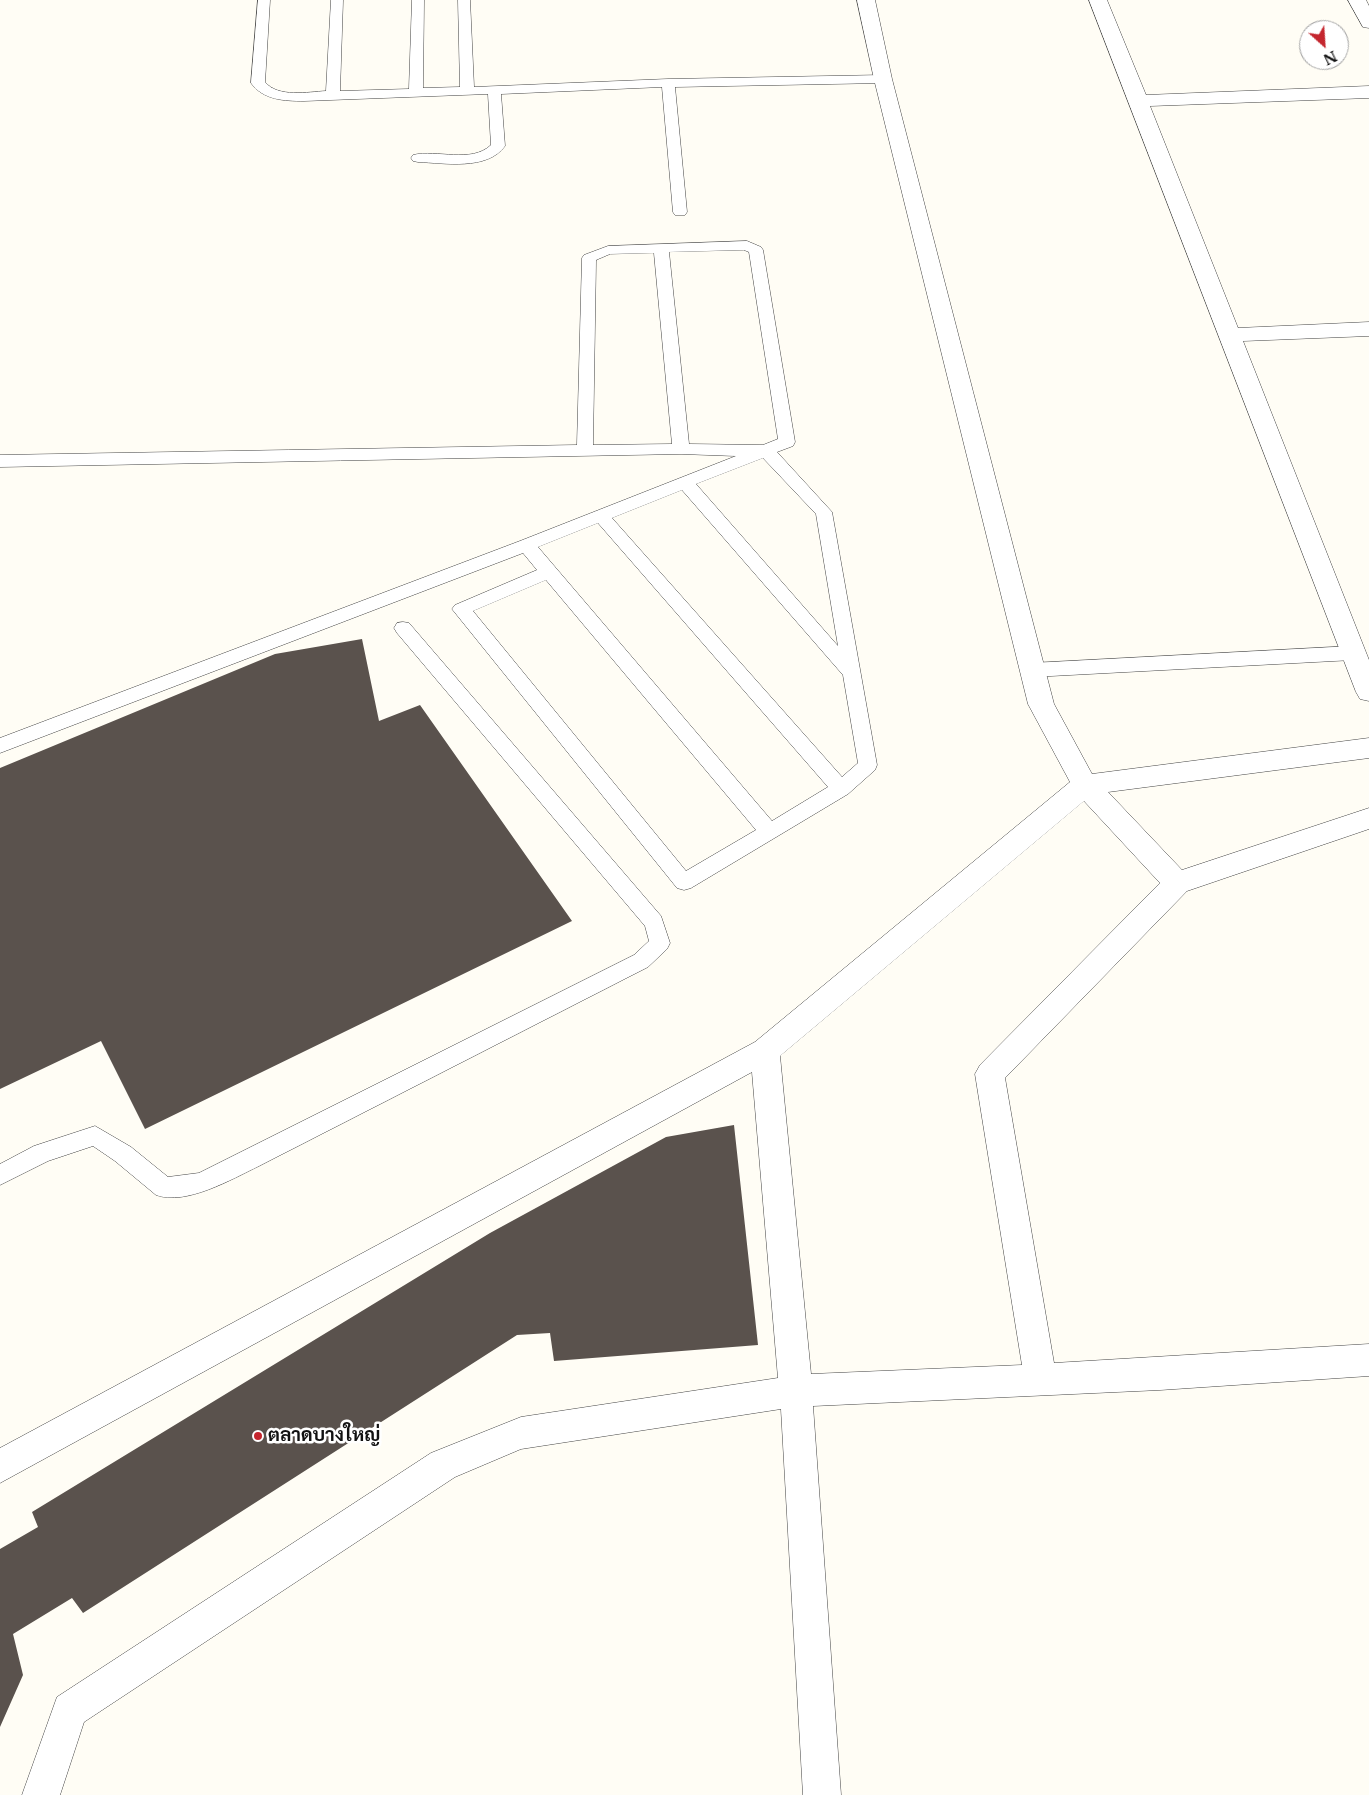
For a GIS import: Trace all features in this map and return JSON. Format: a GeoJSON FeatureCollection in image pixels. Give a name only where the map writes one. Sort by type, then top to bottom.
{"type":"FeatureCollection","features":[{"type":"Feature","properties":{"kind":"street"},"geometry":{"type":"LineString","coordinates":[[866,0],[883,79],[1041,704],[1085,785],[1177,883]]}},
{"type":"Feature","properties":{"kind":"street"},"geometry":{"type":"LineString","coordinates":[[1098,0],[1369,692]]}},
{"type":"Feature","properties":{"kind":"street"},"geometry":{"type":"LineString","coordinates":[[1139,101],[1369,92]]}},
{"type":"Feature","properties":{"kind":"street"},"geometry":{"type":"LineString","coordinates":[[1230,335],[1369,329]]}},
{"type":"Feature","properties":{"kind":"street"},"geometry":{"type":"LineString","coordinates":[[0,1466],[765,1051],[1085,785],[1369,748]]}},
{"type":"Feature","properties":{"kind":"street"},"geometry":{"type":"LineString","coordinates":[[1040,1380],[990,1074],[1177,883],[1369,818]]}},
{"type":"Feature","properties":{"kind":"street"},"geometry":{"type":"LineString","coordinates":[[765,1051],[796,1391],[822,1795]]}},
{"type":"Feature","properties":{"kind":"street"},"geometry":{"type":"LineString","coordinates":[[41,1795],[70,1710],[443,1465],[521,1433],[796,1391],[1040,1380],[1369,1360]]}},
{"type":"Feature","properties":{"kind":"lane"},"geometry":{"type":"LineString","coordinates":[[264,0],[258,83],[261,88],[278,96],[416,93],[668,83],[883,79]]}},
{"type":"Feature","properties":{"kind":"lane"},"geometry":{"type":"LineString","coordinates":[[333,95],[337,0]]}},
{"type":"Feature","properties":{"kind":"lane"},"geometry":{"type":"LineString","coordinates":[[416,93],[418,0]]}},
{"type":"Feature","properties":{"kind":"lane"},"geometry":{"type":"LineString","coordinates":[[464,0],[466,91]]}},
{"type":"Feature","properties":{"kind":"lane"},"geometry":{"type":"LineString","coordinates":[[668,83],[680,212]]}},
{"type":"Feature","properties":{"kind":"lane"},"geometry":{"type":"LineString","coordinates":[[418,158],[484,157],[494,151],[498,146],[494,89]]}},
{"type":"Feature","properties":{"kind":"lane"},"geometry":{"type":"LineString","coordinates":[[0,746],[526,545],[787,442],[756,250],[747,245],[608,250],[589,258],[585,451]]}},
{"type":"Feature","properties":{"kind":"lane"},"geometry":{"type":"LineString","coordinates":[[661,248],[681,449]]}},
{"type":"Feature","properties":{"kind":"lane"},"geometry":{"type":"LineString","coordinates":[[0,461],[681,449],[766,451],[824,512],[868,766],[841,789],[684,882],[461,608],[549,572]]}},
{"type":"Feature","properties":{"kind":"lane"},"geometry":{"type":"LineString","coordinates":[[684,482],[852,672]]}},
{"type":"Feature","properties":{"kind":"lane"},"geometry":{"type":"LineString","coordinates":[[601,516],[841,789]]}},
{"type":"Feature","properties":{"kind":"lane"},"geometry":{"type":"LineString","coordinates":[[526,545],[769,831]]}},
{"type":"Feature","properties":{"kind":"lane"},"geometry":{"type":"LineString","coordinates":[[0,1175],[42,1154],[95,1136],[123,1154],[164,1188],[201,1182],[251,1159],[641,961],[660,943],[654,922],[403,628]]}},
{"type":"Feature","properties":{"kind":"lane"},"geometry":{"type":"LineString","coordinates":[[1032,670],[1353,653]]}},
{"type":"Feature","properties":{"kind":"building"},"geometry":{"type":"Polygon","coordinates":[[[362,639],[379,721],[420,705],[572,921],[145,1129],[101,1041],[0,1089],[0,768],[275,654],[362,639]]]}},
{"type":"Feature","properties":{"kind":"building","name":"ตลาดบางใหญ่"},"geometry":{"type":"Polygon","coordinates":[[[734,1125],[758,1345],[554,1361],[550,1333],[517,1335],[83,1613],[72,1598],[13,1634],[23,1675],[0,1727],[0,1549],[38,1527],[32,1512],[490,1233],[666,1137],[734,1125]]]}},
{"type":"Feature","properties":{"kind":"place","name":"ตลาดบางใหญ่"},"geometry":{"type":"Point","coordinates":[258,1436]}}]}
